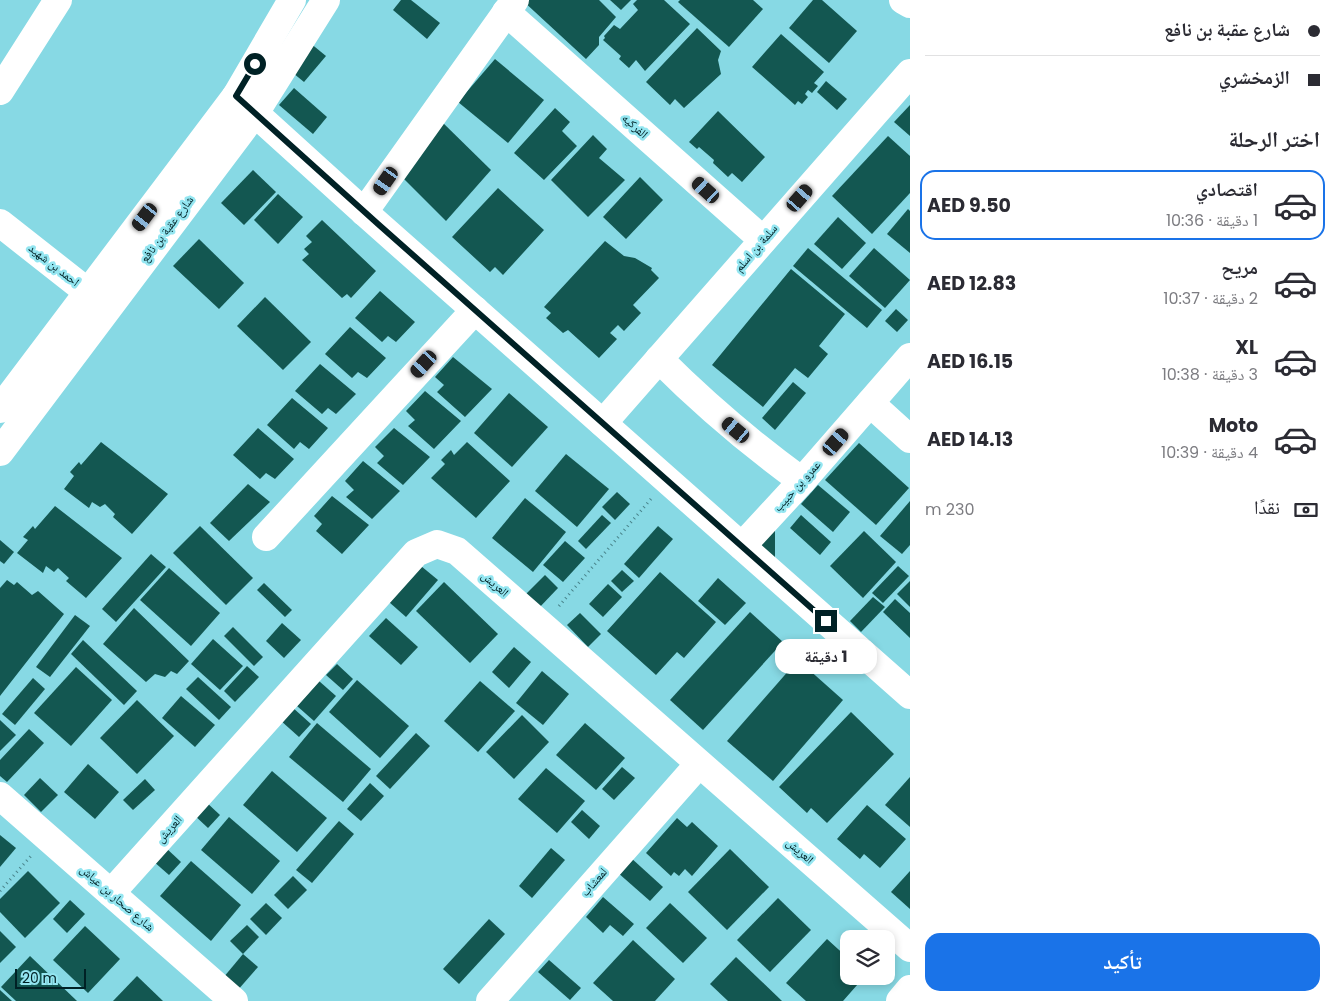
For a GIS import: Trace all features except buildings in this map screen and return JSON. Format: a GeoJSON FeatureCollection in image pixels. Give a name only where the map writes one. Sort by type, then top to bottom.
{"type":"FeatureCollection","features":[{"type":"Feature","properties":{"kind":"street"},"geometry":{"type":"LineString","coordinates":[[0,91],[58,0]]}},
{"type":"Feature","properties":{"kind":"street","name":"شارع عقبة بن نافع"},"geometry":{"type":"LineString","coordinates":[[245,105],[292,0]]}},
{"type":"Feature","properties":{"kind":"street","name":"شارع عقبة بن نافع"},"geometry":{"type":"LineString","coordinates":[[0,452],[98,300],[326,0]]}},
{"type":"Feature","properties":{"kind":"street"},"geometry":{"type":"LineString","coordinates":[[903,0],[910,4]]}},
{"type":"Feature","properties":{"kind":"street"},"geometry":{"type":"LineString","coordinates":[[364,212],[511,6]]}},
{"type":"Feature","properties":{"kind":"street","name":"الفركيه"},"geometry":{"type":"LineString","coordinates":[[511,6],[763,240]]}},
{"type":"Feature","properties":{"kind":"street","name":"سلمة بن اسلم"},"geometry":{"type":"LineString","coordinates":[[603,424],[910,73]]}},
{"type":"Feature","properties":{"kind":"street"},"geometry":{"type":"LineString","coordinates":[[245,105],[910,695]]}},
{"type":"Feature","properties":{"kind":"street","name":"احمد بن شهيد"},"geometry":{"type":"LineString","coordinates":[[0,223],[98,300]]}},
{"type":"Feature","properties":{"kind":"street","name":"شارع عقبة بن نافع"},"geometry":{"type":"LineString","coordinates":[[0,409],[98,300]]}},
{"type":"Feature","properties":{"kind":"street"},"geometry":{"type":"LineString","coordinates":[[266,537],[475,310]]}},
{"type":"Feature","properties":{"kind":"street","name":"عمرو بن حبيب"},"geometry":{"type":"LineString","coordinates":[[742,546],[802,481],[910,357]]}},
{"type":"Feature","properties":{"kind":"street"},"geometry":{"type":"LineString","coordinates":[[659,359],[694,394],[736,430],[802,481]]}},
{"type":"Feature","properties":{"kind":"street"},"geometry":{"type":"LineString","coordinates":[[870,404],[910,439]]}},
{"type":"Feature","properties":{"kind":"street","name":"العريش"},"geometry":{"type":"LineString","coordinates":[[111,893],[416,553],[437,544],[458,551],[910,948]]}},
{"type":"Feature","properties":{"kind":"street","name":"لمعشاب"},"geometry":{"type":"LineString","coordinates":[[490,1001],[699,764]]}},
{"type":"Feature","properties":{"kind":"street","name":"شارع صحار بن عياش"},"geometry":{"type":"LineString","coordinates":[[0,796],[234,1001]]}},
{"type":"Feature","properties":{"kind":"street"},"geometry":{"type":"LineString","coordinates":[[900,1001],[910,989]]}},
{"type":"Feature","properties":{"kind":"path"},"geometry":{"type":"LineString","coordinates":[[542,626],[667,480]]}},
{"type":"Feature","properties":{"kind":"path"},"geometry":{"type":"LineString","coordinates":[[0,891],[48,838]]}},
{"type":"Feature","properties":{"kind":"route"},"geometry":{"type":"LineString","coordinates":[[255,64],[236,96],[826,621]]}}]}
